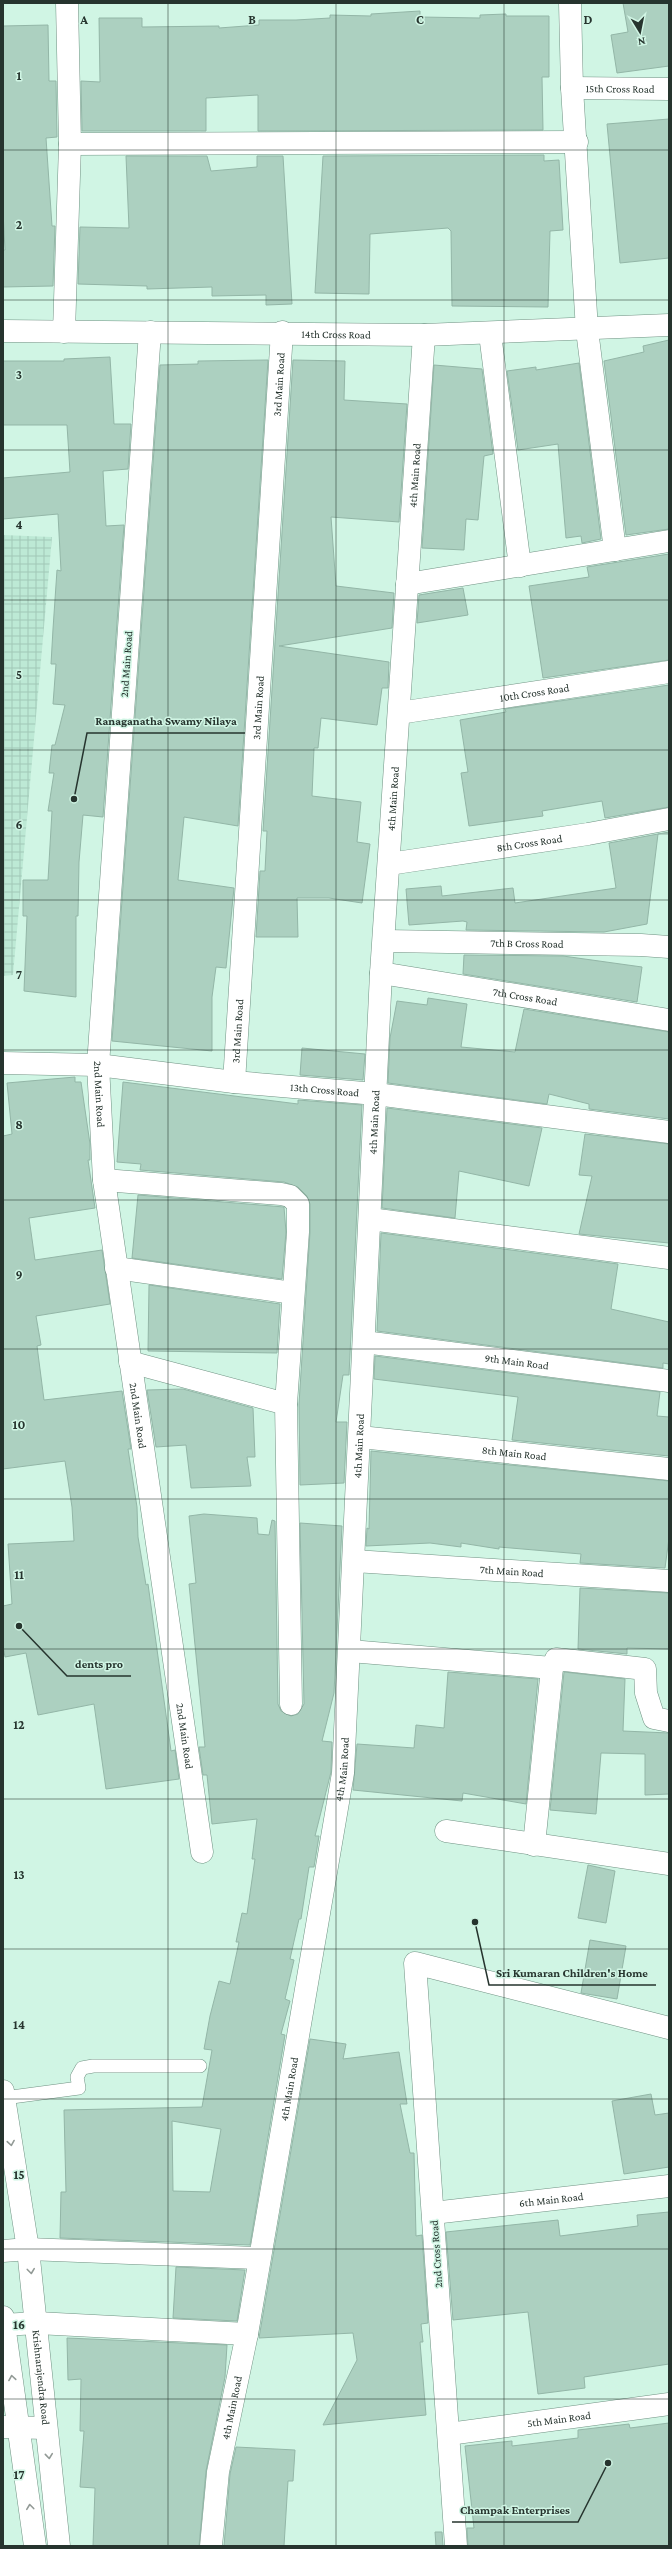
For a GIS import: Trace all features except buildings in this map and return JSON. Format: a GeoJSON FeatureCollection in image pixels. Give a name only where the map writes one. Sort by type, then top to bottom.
{"type":"FeatureCollection","features":[{"type":"Feature","properties":{"kind":"street"},"geometry":{"type":"LineString","coordinates":[[64,332],[70,144],[67,3]]}},
{"type":"Feature","properties":{"kind":"street"},"geometry":{"type":"LineString","coordinates":[[570,3],[572,88],[577,142],[587,330],[615,550]]}},
{"type":"Feature","properties":{"kind":"street","name":"15th Cross Road"},"geometry":{"type":"LineString","coordinates":[[572,88],[669,89]]}},
{"type":"Feature","properties":{"kind":"street"},"geometry":{"type":"LineString","coordinates":[[70,144],[577,142]]}},
{"type":"Feature","properties":{"kind":"street","name":"14th Cross Road"},"geometry":{"type":"LineString","coordinates":[[3,331],[282,332],[424,336],[587,330],[669,325]]}},
{"type":"Feature","properties":{"kind":"street","name":"2nd Main Road"},"geometry":{"type":"LineString","coordinates":[[150,332],[98,1065],[104,1180],[202,1852]]}},
{"type":"Feature","properties":{"kind":"street","name":"3rd Main Road"},"geometry":{"type":"LineString","coordinates":[[234,1082],[282,332]]}},
{"type":"Feature","properties":{"kind":"street"},"geometry":{"type":"LineString","coordinates":[[490,334],[520,566]]}},
{"type":"Feature","properties":{"kind":"street","name":"4th Main Road"},"geometry":{"type":"LineString","coordinates":[[211,2546],[218,2472],[246,2334],[343,1773],[350,1651],[381,973],[385,941],[424,336]]}},
{"type":"Feature","properties":{"kind":"street"},"geometry":{"type":"LineString","coordinates":[[407,584],[669,541]]}},
{"type":"Feature","properties":{"kind":"street","name":"10th Cross Road"},"geometry":{"type":"LineString","coordinates":[[399,713],[669,672]]}},
{"type":"Feature","properties":{"kind":"street","name":"8th Cross Road"},"geometry":{"type":"LineString","coordinates":[[389,864],[588,834],[669,819]]}},
{"type":"Feature","properties":{"kind":"street","name":"7th B Cross Road"},"geometry":{"type":"LineString","coordinates":[[385,941],[641,944],[669,947]]}},
{"type":"Feature","properties":{"kind":"street","name":"7th Cross Road"},"geometry":{"type":"LineString","coordinates":[[381,973],[669,1020]]}},
{"type":"Feature","properties":{"kind":"street","name":"13th Cross Road"},"geometry":{"type":"LineString","coordinates":[[3,1063],[98,1065],[234,1082],[376,1094],[669,1132]]}},
{"type":"Feature","properties":{"kind":"street"},"geometry":{"type":"LineString","coordinates":[[104,1180],[290,1196],[298,1204],[286,1404],[291,1704]]}},
{"type":"Feature","properties":{"kind":"street"},"geometry":{"type":"LineString","coordinates":[[370,1219],[669,1258]]}},
{"type":"Feature","properties":{"kind":"street"},"geometry":{"type":"LineString","coordinates":[[116,1268],[293,1293]]}},
{"type":"Feature","properties":{"kind":"street","name":"9th Main Road"},"geometry":{"type":"LineString","coordinates":[[364,1342],[669,1381]]}},
{"type":"Feature","properties":{"kind":"street"},"geometry":{"type":"LineString","coordinates":[[130,1362],[286,1404]]}},
{"type":"Feature","properties":{"kind":"street","name":"8th Main Road"},"geometry":{"type":"LineString","coordinates":[[360,1437],[669,1469]]}},
{"type":"Feature","properties":{"kind":"street","name":"7th Main Road"},"geometry":{"type":"LineString","coordinates":[[354,1561],[669,1580]]}},
{"type":"Feature","properties":{"kind":"street"},"geometry":{"type":"LineString","coordinates":[[350,1651],[552,1668]]}},
{"type":"Feature","properties":{"kind":"street"},"geometry":{"type":"LineString","coordinates":[[534,1844],[552,1668],[556,1659],[645,1669],[646,1693],[654,1718],[669,1721]]}},
{"type":"Feature","properties":{"kind":"street"},"geometry":{"type":"LineString","coordinates":[[446,1831],[669,1864]]}},
{"type":"Feature","properties":{"kind":"street","name":"2nd Cross Road"},"geometry":{"type":"LineString","coordinates":[[456,2546],[415,1962],[669,2028]]}},
{"type":"Feature","properties":{"kind":"street","name":"Krishnarajendra Road"},"geometry":{"type":"LineString","coordinates":[[4,2104],[28,2249],[59,2546]]}},
{"type":"Feature","properties":{"kind":"street","name":"6th Main Road"},"geometry":{"type":"LineString","coordinates":[[433,2213],[669,2186]]}},
{"type":"Feature","properties":{"kind":"street"},"geometry":{"type":"LineString","coordinates":[[3,2251],[28,2249],[258,2258]]}},
{"type":"Feature","properties":{"kind":"street"},"geometry":{"type":"LineString","coordinates":[[35,2546],[11,2427],[3,2322],[246,2334]]}},
{"type":"Feature","properties":{"kind":"street","name":"5th Main Road"},"geometry":{"type":"LineString","coordinates":[[449,2434],[669,2404]]}},
{"type":"Feature","properties":{"kind":"street"},"geometry":{"type":"LineString","coordinates":[[11,2427],[46,2428]]}},
{"type":"Feature","properties":{"kind":"lane"},"geometry":{"type":"LineString","coordinates":[[4,2104],[79,2088],[77,2077],[82,2068],[93,2066],[200,2066]]}},
{"type":"Feature","properties":{"kind":"shaded area"},"geometry":{"type":"Polygon","coordinates":[[[3,535],[52,537],[13,975],[3,976],[3,535]]]}},
{"type":"Feature","properties":{"kind":"place","name":"Ranaganatha Swamy Nilaya"},"geometry":{"type":"Point","coordinates":[74,799]}},
{"type":"Feature","properties":{"kind":"place","name":"dents pro"},"geometry":{"type":"Point","coordinates":[19,1626]}},
{"type":"Feature","properties":{"kind":"place","name":"Sri Kumaran Children's Home"},"geometry":{"type":"Point","coordinates":[475,1922]}},
{"type":"Feature","properties":{"kind":"place","name":"Champak Enterprises"},"geometry":{"type":"Point","coordinates":[608,2463]}}]}
